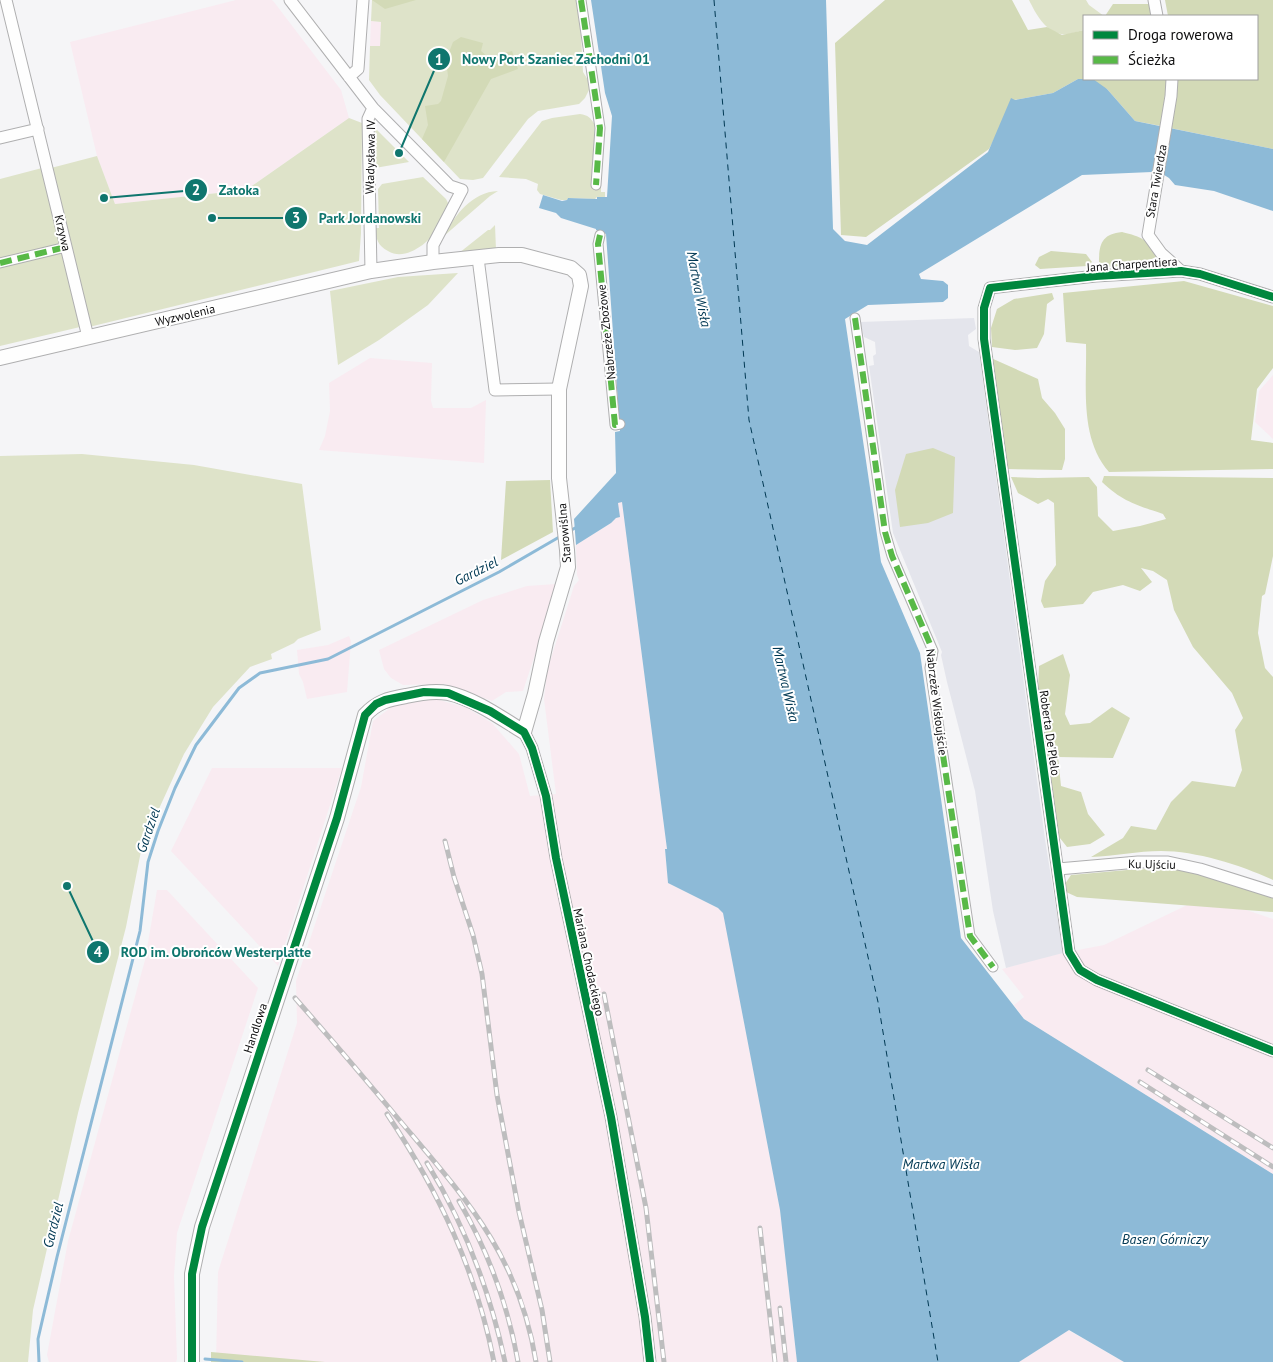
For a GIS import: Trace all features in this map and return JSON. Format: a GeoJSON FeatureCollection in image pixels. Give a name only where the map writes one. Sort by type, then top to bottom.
{"type":"FeatureCollection","features":[{"type":"Feature","properties":{"kind":"street","name":"Krzywa"},"geometry":{"type":"LineString","coordinates":[[6,0],[88,337]]}},
{"type":"Feature","properties":{"kind":"street","name":"Władysława IV"},"geometry":{"type":"LineString","coordinates":[[290,0],[373,108],[450,186],[462,190],[433,245],[433,262]]}},
{"type":"Feature","properties":{"kind":"street"},"geometry":{"type":"LineString","coordinates":[[349,77],[358,70],[363,0]]}},
{"type":"Feature","properties":{"kind":"street"},"geometry":{"type":"LineString","coordinates":[[581,0],[600,128],[596,185]]}},
{"type":"Feature","properties":{"kind":"street"},"geometry":{"type":"LineString","coordinates":[[1154,0],[1157,15]]}},
{"type":"Feature","properties":{"kind":"street","name":"Stara Twierdza"},"geometry":{"type":"LineString","coordinates":[[1172,80],[1171,96],[1148,235],[1161,253],[1181,271]]}},
{"type":"Feature","properties":{"kind":"street","name":"Władysława IV"},"geometry":{"type":"LineString","coordinates":[[371,271],[368,119],[373,108]]}},
{"type":"Feature","properties":{"kind":"street"},"geometry":{"type":"LineString","coordinates":[[0,138],[38,129]]}},
{"type":"Feature","properties":{"kind":"street","name":"Nabrzeże Zbożowe"},"geometry":{"type":"LineString","coordinates":[[600,235],[598,252],[615,424],[620,424]]}},
{"type":"Feature","properties":{"kind":"street"},"geometry":{"type":"LineString","coordinates":[[0,263],[66,247]]}},
{"type":"Feature","properties":{"kind":"street","name":"Starowiślna"},"geometry":{"type":"LineString","coordinates":[[433,262],[522,254],[571,268],[579,276],[581,286],[559,389],[559,478],[568,567],[546,642],[524,732]]}},
{"type":"Feature","properties":{"kind":"street"},"geometry":{"type":"LineString","coordinates":[[478,258],[495,390],[559,389]]}},
{"type":"Feature","properties":{"kind":"street"},"geometry":{"type":"LineString","coordinates":[[371,271],[433,262]]}},
{"type":"Feature","properties":{"kind":"street","name":"Wyzwolenia"},"geometry":{"type":"LineString","coordinates":[[0,358],[371,271]]}},
{"type":"Feature","properties":{"kind":"street","name":"Jana Charpentiera"},"geometry":{"type":"LineString","coordinates":[[990,288],[1096,276],[1181,271],[1200,274],[1273,297]]}},
{"type":"Feature","properties":{"kind":"street","name":"Roberta De'Plelo"},"geometry":{"type":"LineString","coordinates":[[990,288],[984,308],[984,339],[1069,952],[1074,962],[1082,971],[1097,980],[1273,1051]]}},
{"type":"Feature","properties":{"kind":"street","name":"Nabrzeże Wisłoujście"},"geometry":{"type":"LineString","coordinates":[[855,318],[885,532],[892,556],[933,651],[930,668],[970,936],[993,967]]}},
{"type":"Feature","properties":{"kind":"street","name":"Handlowa"},"geometry":{"type":"LineString","coordinates":[[192,1362],[192,1274],[202,1227],[338,818],[365,715],[371,708],[385,700],[424,692],[448,693],[490,711],[524,732]]}},
{"type":"Feature","properties":{"kind":"street","name":"Mariana Chodackiego"},"geometry":{"type":"LineString","coordinates":[[524,732],[532,748],[546,796],[556,858],[610,1117],[646,1317],[650,1362]]}},
{"type":"Feature","properties":{"kind":"street","name":"Ku Ujściu"},"geometry":{"type":"LineString","coordinates":[[1058,869],[1138,862],[1168,862],[1200,869],[1273,892]]}},
{"type":"Feature","properties":{"kind":"shaded area"},"geometry":{"type":"Polygon","coordinates":[[[236,0],[272,0],[274,2],[341,90],[349,118],[246,190],[115,204],[97,156],[70,42],[236,0]]]}},
{"type":"Feature","properties":{"kind":"shaded area"},"geometry":{"type":"Polygon","coordinates":[[[371,21],[381,22],[380,46],[370,46],[371,21]]]}},
{"type":"Feature","properties":{"kind":"shaded area"},"geometry":{"type":"Polygon","coordinates":[[[974,318],[976,329],[968,335],[969,346],[979,352],[1045,839],[1063,953],[1006,968],[993,911],[975,791],[947,682],[942,652],[893,533],[869,366],[874,365],[873,356],[876,354],[875,342],[864,337],[860,322],[974,318]]]}},
{"type":"Feature","properties":{"kind":"shaded area"},"geometry":{"type":"Polygon","coordinates":[[[370,358],[432,363],[431,401],[433,408],[471,408],[486,400],[484,463],[319,450],[325,436],[330,411],[329,383],[370,358]]]}},
{"type":"Feature","properties":{"kind":"shaded area"},"geometry":{"type":"Polygon","coordinates":[[[1273,375],[1273,439],[1255,422],[1259,391],[1273,375]]]}},
{"type":"Feature","properties":{"kind":"shaded area"},"geometry":{"type":"Polygon","coordinates":[[[618,502],[622,502],[624,517],[667,849],[665,850],[668,883],[723,912],[780,1210],[797,1362],[216,1362],[218,1272],[297,1023],[296,981],[361,787],[373,721],[394,705],[436,699],[467,708],[492,723],[519,754],[530,796],[556,794],[544,699],[547,671],[574,586],[579,580],[577,575],[576,545],[616,518],[618,502]]]}},
{"type":"Feature","properties":{"kind":"shaded area"},"geometry":{"type":"Polygon","coordinates":[[[556,584],[552,603],[523,691],[506,692],[492,701],[445,684],[403,685],[391,678],[384,669],[379,650],[483,600],[527,586],[556,584]]]}},
{"type":"Feature","properties":{"kind":"shaded area"},"geometry":{"type":"Polygon","coordinates":[[[349,636],[351,641],[347,692],[307,699],[299,674],[297,650],[328,645],[349,636]]]}},
{"type":"Feature","properties":{"kind":"shaded area"},"geometry":{"type":"Polygon","coordinates":[[[212,768],[342,768],[278,966],[171,851],[212,768]]]}},
{"type":"Feature","properties":{"kind":"shaded area"},"geometry":{"type":"Polygon","coordinates":[[[157,890],[167,890],[258,988],[177,1233],[174,1276],[177,1359],[176,1362],[49,1362],[47,1355],[68,1241],[145,960],[157,890]]]}},
{"type":"Feature","properties":{"kind":"shaded area"},"geometry":{"type":"Polygon","coordinates":[[[1206,896],[1273,919],[1273,1174],[1024,1019],[1014,1005],[1024,997],[1002,969],[1047,956],[1104,945],[1206,896]]]}},
{"type":"Feature","properties":{"kind":"shaded area"},"geometry":{"type":"Polygon","coordinates":[[[1068,1330],[1124,1362],[1019,1362],[1068,1330]]]}},
{"type":"Feature","properties":{"kind":"green space"},"geometry":{"type":"Polygon","coordinates":[[[372,0],[576,0],[581,35],[583,72],[588,80],[589,90],[579,104],[538,111],[528,119],[483,178],[473,180],[460,179],[380,95],[369,80],[370,46],[380,46],[381,22],[371,21],[372,0]]]}},
{"type":"Feature","properties":{"kind":"green space"},"geometry":{"type":"Polygon","coordinates":[[[372,0],[416,0],[385,9],[372,0]]]}},
{"type":"Feature","properties":{"kind":"green space"},"geometry":{"type":"Polygon","coordinates":[[[885,0],[1012,0],[1028,30],[1047,27],[1062,35],[1083,30],[1083,80],[1167,80],[1161,126],[1135,121],[1107,89],[1078,79],[1053,93],[1014,100],[989,149],[866,237],[841,235],[835,43],[885,0]]]}},
{"type":"Feature","properties":{"kind":"green space"},"geometry":{"type":"Polygon","coordinates":[[[1029,0],[1086,0],[1089,5],[1103,15],[1083,15],[1083,30],[1069,34],[1055,32],[1045,25],[1029,0]]]}},
{"type":"Feature","properties":{"kind":"green space"},"geometry":{"type":"Polygon","coordinates":[[[1165,0],[1273,0],[1273,149],[1170,128],[1176,80],[1258,80],[1258,15],[1168,15],[1165,0]]]}},
{"type":"Feature","properties":{"kind":"green space"},"geometry":{"type":"Polygon","coordinates":[[[1113,4],[1150,4],[1153,15],[1106,15],[1113,4]]]}},
{"type":"Feature","properties":{"kind":"green space"},"geometry":{"type":"Polygon","coordinates":[[[461,37],[483,43],[481,51],[488,57],[512,51],[518,69],[491,79],[444,162],[422,139],[428,125],[425,106],[438,104],[441,101],[448,76],[446,60],[453,42],[461,37]]]}},
{"type":"Feature","properties":{"kind":"green space"},"geometry":{"type":"Polygon","coordinates":[[[580,114],[589,117],[595,125],[591,184],[601,185],[601,192],[605,192],[605,197],[597,197],[595,199],[568,198],[567,200],[561,200],[540,194],[537,190],[538,184],[526,179],[499,177],[542,121],[580,114]]]}},
{"type":"Feature","properties":{"kind":"green space"},"geometry":{"type":"Polygon","coordinates":[[[349,118],[362,123],[359,261],[89,327],[51,168],[97,156],[115,204],[246,190],[349,118]]]}},
{"type":"Feature","properties":{"kind":"green space"},"geometry":{"type":"Polygon","coordinates":[[[375,128],[409,162],[375,168],[375,128]]]}},
{"type":"Feature","properties":{"kind":"green space"},"geometry":{"type":"Polygon","coordinates":[[[42,168],[80,327],[0,346],[0,179],[42,168]]]}},
{"type":"Feature","properties":{"kind":"green space"},"geometry":{"type":"Polygon","coordinates":[[[423,177],[446,199],[449,205],[443,221],[436,232],[424,244],[410,252],[395,254],[380,244],[375,232],[375,228],[379,228],[378,189],[382,184],[423,177]]]}},
{"type":"Feature","properties":{"kind":"green space"},"geometry":{"type":"Polygon","coordinates":[[[498,191],[444,236],[453,220],[472,200],[489,192],[498,191]]]}},
{"type":"Feature","properties":{"kind":"green space"},"geometry":{"type":"Polygon","coordinates":[[[495,225],[496,250],[459,253],[490,230],[495,225]]]}},
{"type":"Feature","properties":{"kind":"green space"},"geometry":{"type":"Polygon","coordinates":[[[1122,232],[1143,240],[1158,256],[1139,263],[1105,267],[1099,262],[1101,245],[1110,235],[1122,232]]]}},
{"type":"Feature","properties":{"kind":"green space"},"geometry":{"type":"Polygon","coordinates":[[[1051,251],[1086,254],[1092,262],[1087,266],[1040,269],[1035,265],[1039,257],[1051,251]]]}},
{"type":"Feature","properties":{"kind":"green space"},"geometry":{"type":"Polygon","coordinates":[[[458,273],[428,305],[379,340],[338,365],[330,291],[398,277],[458,273]]]}},
{"type":"Feature","properties":{"kind":"green space"},"geometry":{"type":"Polygon","coordinates":[[[1184,281],[1273,306],[1273,368],[1257,389],[1251,440],[1273,443],[1273,469],[1109,472],[1099,458],[1093,444],[1087,411],[1086,344],[1066,342],[1063,293],[1184,281]]]}},
{"type":"Feature","properties":{"kind":"green space"},"geometry":{"type":"Polygon","coordinates":[[[1052,293],[1054,299],[1047,304],[1044,334],[1037,348],[1015,350],[992,347],[991,328],[997,309],[1014,299],[1052,293]]]}},
{"type":"Feature","properties":{"kind":"green space"},"geometry":{"type":"Polygon","coordinates":[[[991,358],[1038,379],[1042,398],[1055,413],[1065,429],[1065,459],[1062,470],[1007,469],[991,358]]]}},
{"type":"Feature","properties":{"kind":"green space"},"geometry":{"type":"Polygon","coordinates":[[[933,448],[955,457],[953,513],[928,523],[900,527],[895,490],[906,454],[933,448]]]}},
{"type":"Feature","properties":{"kind":"green space"},"geometry":{"type":"Polygon","coordinates":[[[82,454],[194,465],[302,484],[321,630],[298,639],[294,643],[271,654],[272,659],[250,667],[213,707],[184,754],[142,846],[126,927],[78,1113],[33,1310],[28,1362],[0,1362],[0,456],[82,454]]]}},
{"type":"Feature","properties":{"kind":"green space"},"geometry":{"type":"Polygon","coordinates":[[[1104,476],[1273,478],[1273,556],[1265,594],[1262,596],[1258,633],[1265,668],[1273,677],[1273,880],[1233,864],[1189,853],[1152,851],[1091,857],[1123,838],[1131,826],[1156,830],[1171,802],[1192,781],[1235,787],[1242,770],[1235,730],[1243,718],[1232,693],[1193,647],[1174,610],[1167,580],[1153,571],[1141,568],[1152,582],[1140,591],[1123,585],[1093,592],[1083,604],[1044,608],[1041,601],[1045,581],[1056,565],[1054,503],[1048,499],[1038,504],[1018,493],[1011,477],[1089,477],[1097,487],[1098,516],[1113,531],[1166,519],[1163,514],[1131,502],[1117,494],[1102,482],[1104,476]]]}},
{"type":"Feature","properties":{"kind":"green space"},"geometry":{"type":"Polygon","coordinates":[[[550,480],[553,532],[501,560],[506,481],[550,480]]]}},
{"type":"Feature","properties":{"kind":"green space"},"geometry":{"type":"Polygon","coordinates":[[[1063,654],[1070,675],[1065,714],[1070,725],[1090,723],[1112,707],[1130,718],[1113,758],[1058,757],[1061,786],[1081,792],[1088,814],[1105,835],[1090,844],[1067,847],[1056,833],[1044,722],[1038,689],[1039,666],[1063,654]]]}},
{"type":"Feature","properties":{"kind":"green space"},"geometry":{"type":"Polygon","coordinates":[[[1168,868],[1195,871],[1273,895],[1273,912],[1077,897],[1066,892],[1065,884],[1071,875],[1168,868]]]}},
{"type":"Feature","properties":{"kind":"green space"},"geometry":{"type":"Polygon","coordinates":[[[211,1352],[325,1362],[211,1362],[211,1352]]]}},
{"type":"Feature","properties":{"kind":"water","name":"Martwa Wisła"},"geometry":{"type":"Polygon","coordinates":[[[591,0],[826,0],[833,229],[845,241],[867,245],[988,152],[1011,98],[1015,100],[1053,93],[1078,79],[1094,80],[1107,89],[1135,121],[1273,149],[1273,211],[1214,191],[1175,185],[1169,178],[1153,168],[1152,172],[1082,175],[919,274],[921,279],[943,281],[948,285],[948,298],[943,302],[868,305],[845,319],[881,562],[920,653],[961,938],[1024,1019],[1273,1174],[1273,1362],[1124,1362],[1069,1330],[1019,1362],[797,1362],[780,1210],[723,913],[718,908],[668,883],[665,849],[667,849],[622,502],[618,503],[620,517],[576,545],[574,519],[616,473],[615,432],[620,431],[606,234],[539,208],[543,195],[562,201],[568,198],[597,199],[597,197],[607,197],[612,116],[605,93],[591,0]]]}},
{"type":"Feature","properties":{"kind":"waterway","name":"Gardziel"},"geometry":{"type":"LineString","coordinates":[[568,532],[575,528]]}},
{"type":"Feature","properties":{"kind":"waterway","name":"Gardziel"},"geometry":{"type":"LineString","coordinates":[[39,1362],[38,1339],[57,1257],[140,931],[148,862],[175,788],[196,745],[239,688],[260,673],[328,659],[499,572],[561,536]]}},
{"type":"Feature","properties":{"kind":"waterway"},"geometry":{"type":"LineString","coordinates":[[205,1359],[242,1362]]}},
{"type":"Feature","properties":{"kind":"ferry route"},"geometry":{"type":"LineString","coordinates":[[714,0],[749,420],[878,1002],[938,1362]]}},
{"type":"Feature","properties":{"kind":"railway"},"geometry":{"type":"LineString","coordinates":[[445,841],[454,877],[473,935],[482,974],[497,1095],[519,1212],[542,1310],[550,1362]]}},
{"type":"Feature","properties":{"kind":"railway"},"geometry":{"type":"LineString","coordinates":[[604,994],[646,1208],[664,1362]]}},
{"type":"Feature","properties":{"kind":"railway"},"geometry":{"type":"LineString","coordinates":[[295,998],[448,1177],[487,1232],[503,1260],[517,1291],[528,1324],[536,1362]]}},
{"type":"Feature","properties":{"kind":"railway"},"geometry":{"type":"LineString","coordinates":[[1148,1070],[1273,1148]]}},
{"type":"Feature","properties":{"kind":"railway"},"geometry":{"type":"LineString","coordinates":[[1140,1082],[1273,1167]]}},
{"type":"Feature","properties":{"kind":"railway"},"geometry":{"type":"LineString","coordinates":[[387,1114],[423,1173],[453,1233],[477,1295],[494,1362]]}},
{"type":"Feature","properties":{"kind":"railway"},"geometry":{"type":"LineString","coordinates":[[427,1163],[441,1186],[475,1259],[492,1310],[505,1362]]}},
{"type":"Feature","properties":{"kind":"railway"},"geometry":{"type":"LineString","coordinates":[[459,1201],[479,1239],[496,1279],[509,1320],[518,1362]]}},
{"type":"Feature","properties":{"kind":"railway"},"geometry":{"type":"LineString","coordinates":[[760,1228],[775,1362]]}},
{"type":"Feature","properties":{"kind":"railway"},"geometry":{"type":"LineString","coordinates":[[780,1308],[786,1362]]}},
{"type":"Feature","properties":{"kind":"marked path"},"geometry":{"type":"LineString","coordinates":[[581,0],[600,128],[596,185]]}},
{"type":"Feature","properties":{"kind":"marked path"},"geometry":{"type":"LineString","coordinates":[[600,235],[598,244],[615,425],[620,424]]}},
{"type":"Feature","properties":{"kind":"marked path"},"geometry":{"type":"LineString","coordinates":[[0,263],[66,247]]}},
{"type":"Feature","properties":{"kind":"marked path"},"geometry":{"type":"LineString","coordinates":[[855,318],[885,532],[892,556],[933,651],[930,668],[970,936],[993,967]]}},
{"type":"Feature","properties":{"kind":"cycle path"},"geometry":{"type":"LineString","coordinates":[[1273,297],[1200,274],[1181,271],[1096,276],[990,288],[984,308],[984,339],[1069,952],[1080,970],[1097,980],[1273,1051]]}},
{"type":"Feature","properties":{"kind":"cycle path"},"geometry":{"type":"LineString","coordinates":[[192,1362],[192,1274],[202,1227],[337,818],[365,715],[376,704],[385,700],[424,692],[448,693],[490,711],[524,732],[532,748],[546,796],[556,858],[611,1117],[645,1317],[650,1362]]}},
{"type":"Feature","properties":{"kind":"place","name":"Nowy Port Szaniec Zachodni 01"},"geometry":{"type":"Point","coordinates":[399,153]}},
{"type":"Feature","properties":{"kind":"place","name":"Zatoka"},"geometry":{"type":"Point","coordinates":[104,198]}},
{"type":"Feature","properties":{"kind":"place","name":"Park Jordanowski"},"geometry":{"type":"Point","coordinates":[212,218]}},
{"type":"Feature","properties":{"kind":"place","name":"ROD im. Obrońców Westerplatte"},"geometry":{"type":"Point","coordinates":[67,886]}},
{"type":"Feature","properties":{"kind":"water label","name":"Basen Górniczy"},"geometry":{"type":"Point","coordinates":[1165,1239]}}]}
